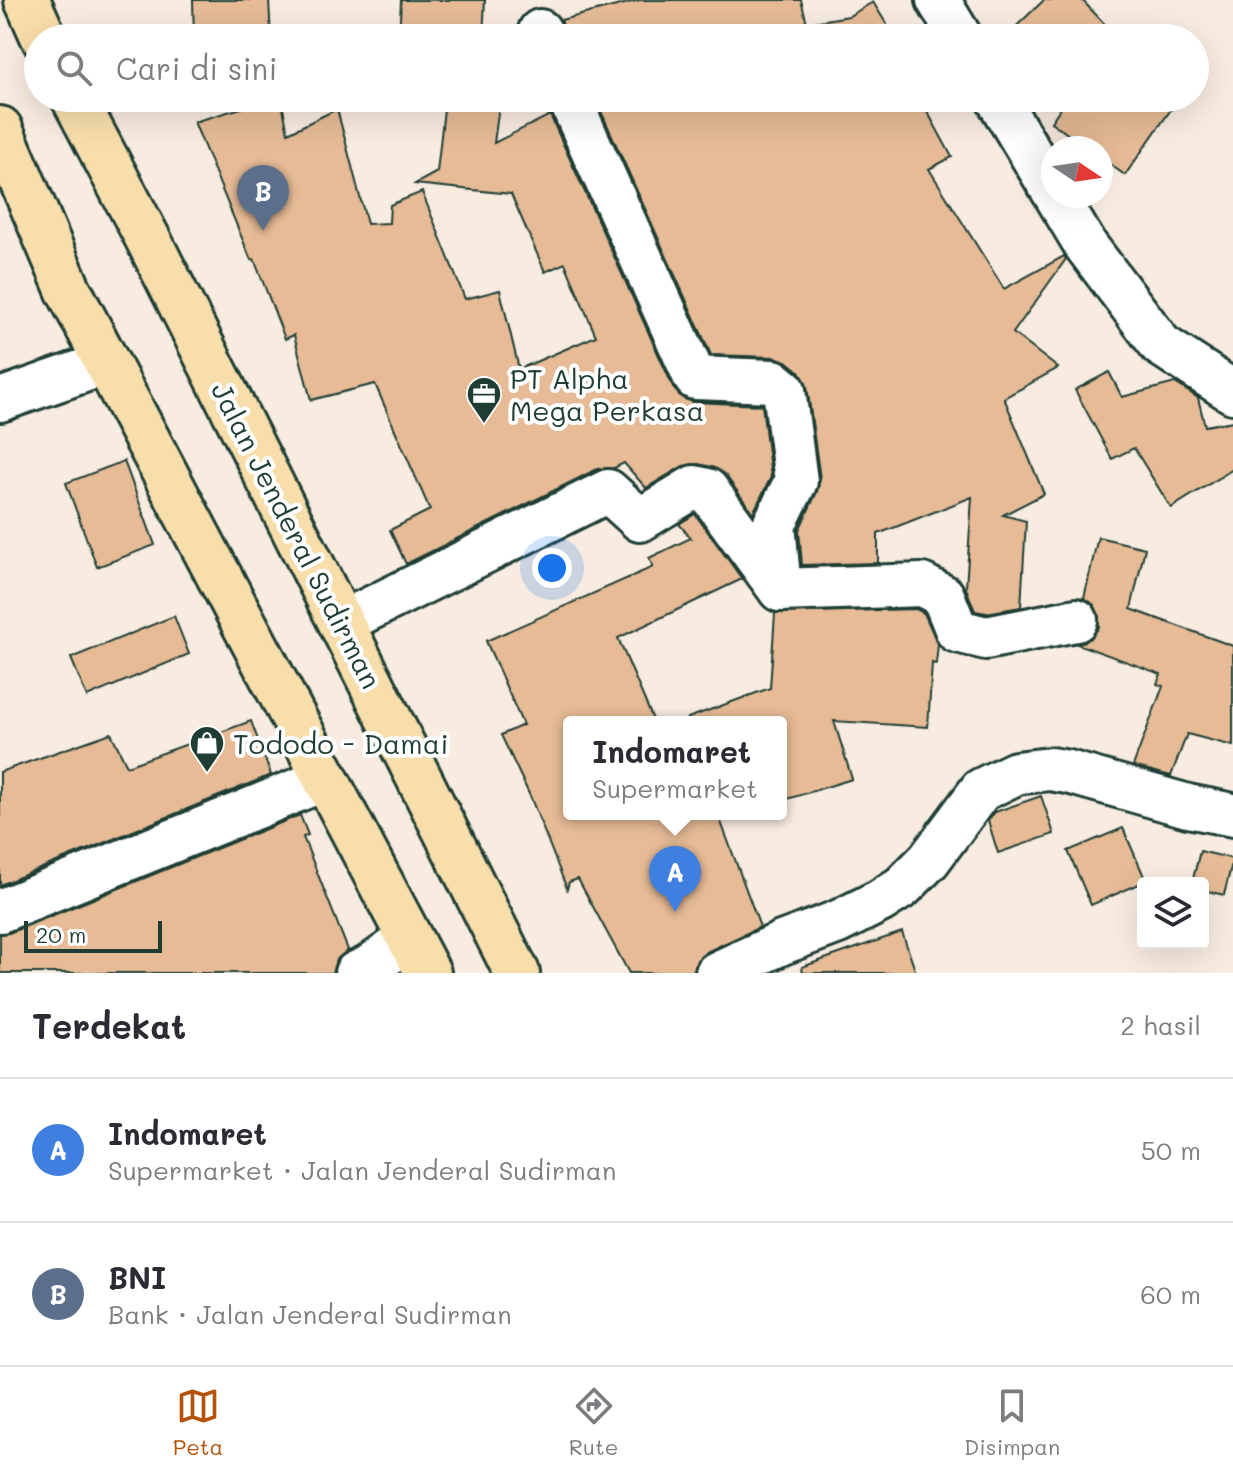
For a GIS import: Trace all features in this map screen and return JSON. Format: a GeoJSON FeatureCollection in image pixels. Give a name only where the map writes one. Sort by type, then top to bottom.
{"type":"FeatureCollection","features":[{"type":"Feature","properties":{"kind":"highway"},"geometry":{"type":"LineString","coordinates":[[27,0],[38,24]]}},
{"type":"Feature","properties":{"kind":"highway","name":"Jalan Jenderal Sudirman"},"geometry":{"type":"LineString","coordinates":[[81,112],[517,973]]}},
{"type":"Feature","properties":{"kind":"highway"},"geometry":{"type":"LineString","coordinates":[[0,129],[68,289],[419,956]]}},
{"type":"Feature","properties":{"kind":"street"},"geometry":{"type":"LineString","coordinates":[[938,0],[953,24]]}},
{"type":"Feature","properties":{"kind":"street"},"geometry":{"type":"LineString","coordinates":[[575,112],[695,378],[773,381],[784,390],[796,481],[774,525],[780,590]]}},
{"type":"Feature","properties":{"kind":"street"},"geometry":{"type":"LineString","coordinates":[[1005,112],[1041,171]]}},
{"type":"Feature","properties":{"kind":"street"},"geometry":{"type":"LineString","coordinates":[[1063,208],[1086,246],[1161,345],[1233,392]]}},
{"type":"Feature","properties":{"kind":"street"},"geometry":{"type":"LineString","coordinates":[[0,400],[106,363]]}},
{"type":"Feature","properties":{"kind":"street"},"geometry":{"type":"LineString","coordinates":[[341,623],[608,491],[640,520],[694,487],[707,490],[780,590]]}},
{"type":"Feature","properties":{"kind":"street"},"geometry":{"type":"LineString","coordinates":[[780,590],[922,585],[943,596],[957,631],[986,638],[1076,620]]}},
{"type":"Feature","properties":{"kind":"street"},"geometry":{"type":"LineString","coordinates":[[717,973],[838,922],[902,887],[929,860],[981,790],[1016,773],[1050,769],[1068,772],[1188,806],[1233,815]]}},
{"type":"Feature","properties":{"kind":"street"},"geometry":{"type":"LineString","coordinates":[[0,911],[325,779]]}},
{"type":"Feature","properties":{"kind":"street"},"geometry":{"type":"LineString","coordinates":[[356,973],[419,956]]}},
{"type":"Feature","properties":{"kind":"building"},"geometry":{"type":"Polygon","coordinates":[[[193,0],[269,0],[270,24],[194,24],[193,0]]]}},
{"type":"Feature","properties":{"kind":"building"},"geometry":{"type":"Polygon","coordinates":[[[401,0],[485,0],[484,24],[400,24],[401,0]]]}},
{"type":"Feature","properties":{"kind":"building"},"geometry":{"type":"Polygon","coordinates":[[[640,0],[801,0],[807,23],[849,16],[873,2],[886,24],[562,24],[561,20],[640,0]]]}},
{"type":"Feature","properties":{"kind":"building"},"geometry":{"type":"Polygon","coordinates":[[[1044,0],[1082,0],[1105,24],[1019,24],[1044,0]]]}},
{"type":"Feature","properties":{"kind":"building"},"geometry":{"type":"Polygon","coordinates":[[[228,112],[284,112],[288,133],[331,112],[338,112],[367,224],[389,223],[390,205],[422,192],[465,299],[500,290],[519,369],[596,336],[565,263],[545,272],[511,194],[415,184],[437,172],[444,112],[498,112],[494,143],[550,115],[674,389],[682,398],[693,402],[762,405],[771,477],[753,513],[726,476],[712,467],[698,464],[683,466],[646,488],[624,463],[614,468],[597,469],[406,564],[390,530],[430,510],[375,384],[311,400],[294,335],[285,339],[194,122],[228,112]]]}},
{"type":"Feature","properties":{"kind":"building"},"geometry":{"type":"Polygon","coordinates":[[[601,112],[928,112],[952,157],[929,169],[1004,289],[1064,256],[1066,259],[1013,333],[1058,368],[1004,398],[1044,494],[1003,515],[1026,521],[1021,607],[986,613],[975,611],[966,588],[972,497],[878,534],[878,563],[802,565],[799,530],[820,479],[807,386],[799,371],[775,357],[711,355],[601,112]]]}},
{"type":"Feature","properties":{"kind":"building"},"geometry":{"type":"Polygon","coordinates":[[[1058,112],[1169,112],[1125,175],[1113,166],[1113,136],[1070,136],[1051,122],[1058,112]]]}},
{"type":"Feature","properties":{"kind":"building"},"geometry":{"type":"Polygon","coordinates":[[[1109,372],[1122,397],[1175,383],[1198,398],[1205,426],[1233,421],[1233,469],[1171,508],[1134,448],[1112,459],[1075,390],[1109,372]]]}},
{"type":"Feature","properties":{"kind":"building"},"geometry":{"type":"Polygon","coordinates":[[[124,461],[155,545],[97,567],[66,483],[124,461]]]}},
{"type":"Feature","properties":{"kind":"building"},"geometry":{"type":"Polygon","coordinates":[[[695,514],[742,579],[618,638],[651,716],[563,716],[563,820],[720,820],[760,927],[706,952],[697,960],[693,973],[629,973],[578,879],[569,882],[567,889],[530,796],[501,735],[523,725],[486,641],[653,567],[649,558],[691,538],[679,524],[695,514]]]}},
{"type":"Feature","properties":{"kind":"building"},"geometry":{"type":"Polygon","coordinates":[[[1098,537],[1145,548],[1131,609],[1233,646],[1233,746],[1187,734],[1171,776],[1133,766],[1163,686],[1157,684],[1161,674],[1077,644],[1091,638],[1099,627],[1099,615],[1094,605],[1084,598],[1098,537]]]}},
{"type":"Feature","properties":{"kind":"building"},"geometry":{"type":"Polygon","coordinates":[[[916,609],[924,613],[938,644],[936,664],[932,663],[928,727],[834,721],[852,779],[787,799],[787,716],[693,716],[770,688],[775,613],[916,609]]]}},
{"type":"Feature","properties":{"kind":"building"},"geometry":{"type":"Polygon","coordinates":[[[174,616],[189,654],[87,697],[71,658],[174,616]]]}},
{"type":"Feature","properties":{"kind":"building"},"geometry":{"type":"Polygon","coordinates":[[[251,721],[271,775],[0,885],[0,772],[111,733],[127,766],[251,721]]]}},
{"type":"Feature","properties":{"kind":"building"},"geometry":{"type":"Polygon","coordinates":[[[1041,796],[1054,834],[998,853],[988,821],[995,812],[1041,796]]]}},
{"type":"Feature","properties":{"kind":"building"},"geometry":{"type":"Polygon","coordinates":[[[300,815],[308,835],[303,837],[348,950],[336,960],[332,973],[0,973],[0,934],[300,815]]]}},
{"type":"Feature","properties":{"kind":"building"},"geometry":{"type":"Polygon","coordinates":[[[1123,828],[1144,877],[1137,877],[1137,885],[1091,905],[1068,851],[1123,828]]]}},
{"type":"Feature","properties":{"kind":"building"},"geometry":{"type":"Polygon","coordinates":[[[1200,851],[1233,859],[1224,895],[1209,891],[1209,877],[1194,877],[1200,851]]]}},
{"type":"Feature","properties":{"kind":"building"},"geometry":{"type":"Polygon","coordinates":[[[902,932],[916,973],[803,973],[802,967],[902,932]]]}},
{"type":"Feature","properties":{"kind":"place","name":"BNI"},"geometry":{"type":"Point","coordinates":[263,231]}},
{"type":"Feature","properties":{"kind":"place","name":"PT Alpha Mega Perkasa"},"geometry":{"type":"Point","coordinates":[484,425]}},
{"type":"Feature","properties":{"kind":"place","name":"Tododo - Damai"},"geometry":{"type":"Point","coordinates":[207,774]}},
{"type":"Feature","properties":{"kind":"place","name":"Indomaret"},"geometry":{"type":"Point","coordinates":[675,912]}}]}
